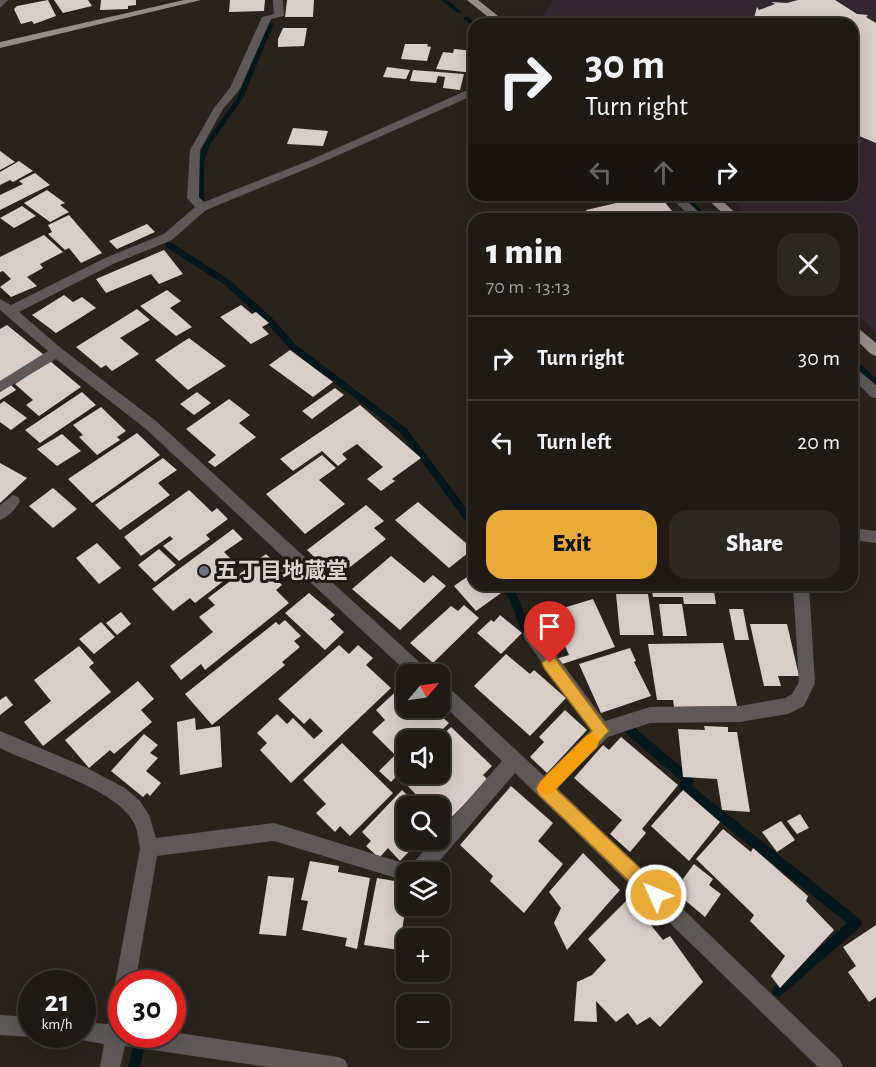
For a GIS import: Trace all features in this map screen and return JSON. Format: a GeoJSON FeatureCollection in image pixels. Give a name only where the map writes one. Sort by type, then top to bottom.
{"type":"FeatureCollection","features":[{"type":"Feature","properties":{"kind":"main road"},"geometry":{"type":"LineString","coordinates":[[0,45],[196,0]]}},
{"type":"Feature","properties":{"kind":"main road"},"geometry":{"type":"LineString","coordinates":[[472,0],[495,18]]}},
{"type":"Feature","properties":{"kind":"main road"},"geometry":{"type":"LineString","coordinates":[[716,201],[729,213]]}},
{"type":"Feature","properties":{"kind":"main road"},"geometry":{"type":"LineString","coordinates":[[858,334],[876,351]]}},
{"type":"Feature","properties":{"kind":"street"},"geometry":{"type":"LineString","coordinates":[[0,5],[3,0]]}},
{"type":"Feature","properties":{"kind":"street"},"geometry":{"type":"LineString","coordinates":[[202,207],[193,198],[195,150],[219,108],[235,89],[267,17],[279,16],[278,0]]}},
{"type":"Feature","properties":{"kind":"street"},"geometry":{"type":"LineString","coordinates":[[410,664],[151,425],[57,352],[5,307],[168,237],[202,207],[312,163],[468,94]]}},
{"type":"Feature","properties":{"kind":"street"},"geometry":{"type":"LineString","coordinates":[[680,201],[694,213]]}},
{"type":"Feature","properties":{"kind":"street"},"geometry":{"type":"LineString","coordinates":[[0,387],[57,352]]}},
{"type":"Feature","properties":{"kind":"street"},"geometry":{"type":"LineString","coordinates":[[858,376],[876,393]]}},
{"type":"Feature","properties":{"kind":"street"},"geometry":{"type":"LineString","coordinates":[[0,514],[14,501]]}},
{"type":"Feature","properties":{"kind":"street"},"geometry":{"type":"LineString","coordinates":[[858,535],[876,537]]}},
{"type":"Feature","properties":{"kind":"street"},"geometry":{"type":"LineString","coordinates":[[544,789],[602,731],[650,715],[740,714],[788,706],[798,700],[807,683],[801,591]]}},
{"type":"Feature","properties":{"kind":"street"},"geometry":{"type":"LineString","coordinates":[[531,634],[602,731]]}},
{"type":"Feature","properties":{"kind":"street"},"geometry":{"type":"LineString","coordinates":[[450,700],[833,1067]]}},
{"type":"Feature","properties":{"kind":"street"},"geometry":{"type":"LineString","coordinates":[[0,739],[107,787],[142,819],[149,848],[127,970]]}},
{"type":"Feature","properties":{"kind":"street"},"geometry":{"type":"LineString","coordinates":[[149,848],[274,832],[403,872],[418,871],[514,761]]}},
{"type":"Feature","properties":{"kind":"street"},"geometry":{"type":"LineString","coordinates":[[0,1025],[18,1027]]}},
{"type":"Feature","properties":{"kind":"street"},"geometry":{"type":"LineString","coordinates":[[186,1045],[338,1067]]}},
{"type":"Feature","properties":{"kind":"street"},"geometry":{"type":"LineString","coordinates":[[110,1067],[116,1048]]}},
{"type":"Feature","properties":{"kind":"shaded area"},"geometry":{"type":"Polygon","coordinates":[[[554,0],[876,0],[876,332],[858,316],[858,213],[744,213],[732,201],[858,201],[858,18],[541,18],[554,0]]]}},
{"type":"Feature","properties":{"kind":"building"},"geometry":{"type":"Polygon","coordinates":[[[48,0],[56,16],[34,24],[32,21],[21,24],[14,9],[17,6],[48,0]]]}},
{"type":"Feature","properties":{"kind":"building"},"geometry":{"type":"Polygon","coordinates":[[[54,0],[88,0],[92,6],[63,13],[54,0]]]}},
{"type":"Feature","properties":{"kind":"building"},"geometry":{"type":"Polygon","coordinates":[[[101,0],[136,0],[136,5],[128,6],[128,9],[100,10],[101,0]]]}},
{"type":"Feature","properties":{"kind":"building"},"geometry":{"type":"Polygon","coordinates":[[[230,0],[265,0],[264,11],[229,12],[230,0]]]}},
{"type":"Feature","properties":{"kind":"building"},"geometry":{"type":"Polygon","coordinates":[[[287,0],[314,0],[313,17],[285,17],[287,0]]]}},
{"type":"Feature","properties":{"kind":"building"},"geometry":{"type":"Polygon","coordinates":[[[798,0],[835,0],[857,14],[868,15],[866,17],[876,23],[876,143],[858,136],[858,18],[754,18],[757,7],[759,10],[775,4],[771,2],[787,3],[798,0]]]}},
{"type":"Feature","properties":{"kind":"building"},"geometry":{"type":"Polygon","coordinates":[[[283,28],[307,28],[304,46],[278,47],[278,39],[283,28]]]}},
{"type":"Feature","properties":{"kind":"building"},"geometry":{"type":"Polygon","coordinates":[[[405,44],[428,44],[427,46],[431,47],[427,61],[401,59],[405,44]]]}},
{"type":"Feature","properties":{"kind":"building"},"geometry":{"type":"Polygon","coordinates":[[[454,49],[468,50],[468,72],[436,69],[443,52],[453,53],[454,49]]]}},
{"type":"Feature","properties":{"kind":"building"},"geometry":{"type":"Polygon","coordinates":[[[387,67],[410,70],[406,79],[383,77],[387,67]]]}},
{"type":"Feature","properties":{"kind":"building"},"geometry":{"type":"Polygon","coordinates":[[[413,70],[464,74],[460,90],[443,88],[445,77],[438,76],[436,83],[410,81],[413,70]]]}},
{"type":"Feature","properties":{"kind":"building"},"geometry":{"type":"Polygon","coordinates":[[[293,128],[328,131],[323,146],[287,144],[293,128]]]}},
{"type":"Feature","properties":{"kind":"building"},"geometry":{"type":"Polygon","coordinates":[[[0,151],[15,162],[0,170],[0,151]]]}},
{"type":"Feature","properties":{"kind":"building"},"geometry":{"type":"Polygon","coordinates":[[[19,161],[33,171],[13,182],[10,180],[0,185],[0,172],[19,161]]]}},
{"type":"Feature","properties":{"kind":"building"},"geometry":{"type":"Polygon","coordinates":[[[35,173],[50,185],[0,210],[0,195],[23,184],[19,181],[35,173]]]}},
{"type":"Feature","properties":{"kind":"building"},"geometry":{"type":"Polygon","coordinates":[[[47,190],[65,203],[60,205],[69,212],[50,222],[24,203],[47,190]]]}},
{"type":"Feature","properties":{"kind":"building"},"geometry":{"type":"Polygon","coordinates":[[[625,201],[664,201],[674,213],[588,213],[586,210],[625,201]]]}},
{"type":"Feature","properties":{"kind":"building"},"geometry":{"type":"Polygon","coordinates":[[[22,206],[36,216],[14,228],[0,218],[22,206]]]}},
{"type":"Feature","properties":{"kind":"building"},"geometry":{"type":"Polygon","coordinates":[[[69,215],[102,253],[81,263],[69,248],[65,250],[48,234],[52,232],[48,225],[69,215]]]}},
{"type":"Feature","properties":{"kind":"building"},"geometry":{"type":"Polygon","coordinates":[[[147,224],[155,232],[117,249],[109,241],[147,224]]]}},
{"type":"Feature","properties":{"kind":"building"},"geometry":{"type":"Polygon","coordinates":[[[44,235],[63,252],[40,264],[43,268],[27,277],[37,286],[11,297],[0,287],[11,279],[3,271],[0,272],[0,257],[44,235]]]}},
{"type":"Feature","properties":{"kind":"building"},"geometry":{"type":"Polygon","coordinates":[[[164,250],[183,274],[159,284],[151,274],[106,293],[96,279],[164,250]]]}},
{"type":"Feature","properties":{"kind":"building"},"geometry":{"type":"Polygon","coordinates":[[[167,290],[181,301],[170,308],[192,327],[176,336],[140,306],[167,290]]]}},
{"type":"Feature","properties":{"kind":"building"},"geometry":{"type":"Polygon","coordinates":[[[64,295],[73,302],[82,297],[96,308],[56,333],[32,315],[64,295]]]}},
{"type":"Feature","properties":{"kind":"building"},"geometry":{"type":"Polygon","coordinates":[[[241,305],[252,314],[256,312],[269,323],[262,327],[269,334],[251,344],[220,317],[241,305]]]}},
{"type":"Feature","properties":{"kind":"building"},"geometry":{"type":"Polygon","coordinates":[[[137,309],[150,320],[120,338],[139,354],[112,371],[106,365],[101,368],[76,347],[137,309]]]}},
{"type":"Feature","properties":{"kind":"building"},"geometry":{"type":"Polygon","coordinates":[[[7,325],[44,355],[0,383],[0,329],[7,325]]]}},
{"type":"Feature","properties":{"kind":"building"},"geometry":{"type":"Polygon","coordinates":[[[189,338],[226,366],[188,390],[155,360],[189,338]]]}},
{"type":"Feature","properties":{"kind":"building"},"geometry":{"type":"Polygon","coordinates":[[[290,350],[333,382],[313,397],[269,365],[290,350]]]}},
{"type":"Feature","properties":{"kind":"building"},"geometry":{"type":"Polygon","coordinates":[[[50,361],[81,387],[39,416],[26,405],[33,400],[15,384],[50,361]]]}},
{"type":"Feature","properties":{"kind":"building"},"geometry":{"type":"Polygon","coordinates":[[[11,385],[16,390],[0,400],[0,392],[11,385]]]}},
{"type":"Feature","properties":{"kind":"building"},"geometry":{"type":"Polygon","coordinates":[[[335,388],[344,395],[312,419],[302,411],[335,388]]]}},
{"type":"Feature","properties":{"kind":"building"},"geometry":{"type":"Polygon","coordinates":[[[82,392],[96,405],[40,443],[25,430],[82,392]]]}},
{"type":"Feature","properties":{"kind":"building"},"geometry":{"type":"Polygon","coordinates":[[[197,392],[211,403],[194,415],[180,404],[197,392]]]}},
{"type":"Feature","properties":{"kind":"building"},"geometry":{"type":"Polygon","coordinates":[[[229,399],[250,415],[239,423],[256,437],[215,467],[208,462],[216,455],[186,429],[229,399]]]}},
{"type":"Feature","properties":{"kind":"building"},"geometry":{"type":"Polygon","coordinates":[[[4,401],[27,418],[11,430],[0,422],[0,404],[4,401]]]}},
{"type":"Feature","properties":{"kind":"building"},"geometry":{"type":"Polygon","coordinates":[[[360,405],[421,458],[392,479],[395,481],[381,491],[367,479],[383,467],[357,444],[342,454],[347,459],[338,466],[322,451],[293,471],[280,459],[360,405]]]}},
{"type":"Feature","properties":{"kind":"building"},"geometry":{"type":"Polygon","coordinates":[[[101,407],[126,431],[117,437],[120,440],[97,455],[79,437],[83,435],[73,425],[101,407]]]}},
{"type":"Feature","properties":{"kind":"building"},"geometry":{"type":"Polygon","coordinates":[[[137,433],[160,455],[92,503],[68,479],[137,433]]]}},
{"type":"Feature","properties":{"kind":"building"},"geometry":{"type":"Polygon","coordinates":[[[62,434],[81,451],[57,466],[37,449],[62,434]]]}},
{"type":"Feature","properties":{"kind":"building"},"geometry":{"type":"Polygon","coordinates":[[[322,455],[336,468],[319,480],[345,504],[305,534],[266,494],[322,455]]]}},
{"type":"Feature","properties":{"kind":"building"},"geometry":{"type":"Polygon","coordinates":[[[163,458],[177,470],[158,483],[170,495],[120,530],[95,505],[163,458]]]}},
{"type":"Feature","properties":{"kind":"building"},"geometry":{"type":"Polygon","coordinates":[[[0,463],[27,478],[0,503],[0,463]]]}},
{"type":"Feature","properties":{"kind":"building"},"geometry":{"type":"Polygon","coordinates":[[[53,488],[77,509],[53,528],[29,506],[53,488]]]}},
{"type":"Feature","properties":{"kind":"building"},"geometry":{"type":"Polygon","coordinates":[[[189,490],[212,512],[217,508],[228,519],[206,535],[210,539],[179,561],[163,546],[173,539],[170,536],[141,556],[124,537],[189,490]]]}},
{"type":"Feature","properties":{"kind":"building"},"geometry":{"type":"Polygon","coordinates":[[[418,502],[468,545],[468,553],[449,568],[395,520],[418,502]]]}},
{"type":"Feature","properties":{"kind":"building"},"geometry":{"type":"Polygon","coordinates":[[[366,505],[384,521],[374,528],[386,539],[336,578],[307,550],[366,505]]]}},
{"type":"Feature","properties":{"kind":"building","name":"五丁目地蔵堂"},"geometry":{"type":"Polygon","coordinates":[[[233,529],[243,539],[224,552],[237,565],[230,569],[234,573],[195,603],[190,598],[173,611],[152,589],[233,529]]]}},
{"type":"Feature","properties":{"kind":"building"},"geometry":{"type":"Polygon","coordinates":[[[97,543],[121,568],[99,584],[76,558],[97,543]]]}},
{"type":"Feature","properties":{"kind":"building"},"geometry":{"type":"Polygon","coordinates":[[[159,549],[176,565],[155,582],[138,565],[159,549]]]}},
{"type":"Feature","properties":{"kind":"building"},"geometry":{"type":"Polygon","coordinates":[[[266,554],[284,571],[275,578],[282,585],[276,590],[289,603],[205,670],[201,664],[181,680],[170,666],[213,632],[199,617],[215,605],[208,598],[266,554]]]}},
{"type":"Feature","properties":{"kind":"building"},"geometry":{"type":"Polygon","coordinates":[[[391,556],[424,583],[433,575],[446,586],[400,630],[352,589],[391,556]]]}},
{"type":"Feature","properties":{"kind":"building"},"geometry":{"type":"Polygon","coordinates":[[[468,576],[468,591],[504,591],[476,611],[454,586],[468,576]]]}},
{"type":"Feature","properties":{"kind":"building"},"geometry":{"type":"Polygon","coordinates":[[[652,591],[714,591],[716,604],[684,604],[683,597],[653,597],[652,591]]]}},
{"type":"Feature","properties":{"kind":"building"},"geometry":{"type":"Polygon","coordinates":[[[309,593],[335,615],[330,619],[344,632],[325,650],[285,613],[309,593]]]}},
{"type":"Feature","properties":{"kind":"building"},"geometry":{"type":"Polygon","coordinates":[[[616,594],[648,594],[654,635],[620,635],[616,594]]]}},
{"type":"Feature","properties":{"kind":"building"},"geometry":{"type":"Polygon","coordinates":[[[593,599],[615,647],[559,665],[556,659],[569,655],[565,646],[555,649],[544,624],[541,625],[537,616],[593,599]]]}},
{"type":"Feature","properties":{"kind":"building"},"geometry":{"type":"Polygon","coordinates":[[[659,604],[682,604],[687,636],[663,636],[659,604]]]}},
{"type":"Feature","properties":{"kind":"building"},"geometry":{"type":"Polygon","coordinates":[[[464,605],[479,618],[433,663],[410,643],[451,606],[458,611],[464,605]]]}},
{"type":"Feature","properties":{"kind":"building"},"geometry":{"type":"Polygon","coordinates":[[[729,609],[743,609],[749,640],[735,640],[729,609]]]}},
{"type":"Feature","properties":{"kind":"building"},"geometry":{"type":"Polygon","coordinates":[[[121,612],[131,624],[117,635],[106,623],[121,612]]]}},
{"type":"Feature","properties":{"kind":"building"},"geometry":{"type":"Polygon","coordinates":[[[500,615],[522,633],[501,654],[477,633],[491,620],[494,622],[500,615]]]}},
{"type":"Feature","properties":{"kind":"building"},"geometry":{"type":"Polygon","coordinates":[[[285,620],[301,636],[294,641],[300,647],[282,662],[285,665],[212,725],[185,694],[276,622],[279,625],[285,620]]]}},
{"type":"Feature","properties":{"kind":"building"},"geometry":{"type":"Polygon","coordinates":[[[101,622],[115,637],[94,654],[79,639],[101,622]]]}},
{"type":"Feature","properties":{"kind":"building"},"geometry":{"type":"Polygon","coordinates":[[[750,624],[787,624],[799,676],[778,676],[781,686],[764,686],[750,624]]]}},
{"type":"Feature","properties":{"kind":"building"},"geometry":{"type":"Polygon","coordinates":[[[723,643],[737,706],[674,707],[673,700],[657,700],[648,644],[723,643]]]}},
{"type":"Feature","properties":{"kind":"building"},"geometry":{"type":"Polygon","coordinates":[[[339,645],[349,654],[358,645],[373,658],[366,665],[391,688],[291,783],[260,750],[267,743],[257,733],[277,714],[287,724],[293,718],[314,739],[323,731],[310,718],[304,724],[278,699],[339,645]]]}},
{"type":"Feature","properties":{"kind":"building"},"geometry":{"type":"Polygon","coordinates":[[[79,646],[94,663],[89,667],[111,692],[43,746],[24,722],[51,701],[34,680],[79,646]]]}},
{"type":"Feature","properties":{"kind":"building"},"geometry":{"type":"Polygon","coordinates":[[[630,648],[636,661],[634,662],[651,696],[601,713],[579,664],[630,648]]]}},
{"type":"Feature","properties":{"kind":"building"},"geometry":{"type":"Polygon","coordinates":[[[506,654],[530,674],[534,670],[566,698],[530,736],[474,686],[506,654]]]}},
{"type":"Feature","properties":{"kind":"building"},"geometry":{"type":"Polygon","coordinates":[[[138,681],[154,699],[141,710],[152,722],[114,754],[110,750],[89,768],[65,740],[138,681]]]}},
{"type":"Feature","properties":{"kind":"building"},"geometry":{"type":"Polygon","coordinates":[[[396,691],[396,718],[443,718],[449,723],[442,730],[396,730],[396,777],[391,782],[379,771],[395,755],[372,732],[385,720],[376,710],[396,691]]]}},
{"type":"Feature","properties":{"kind":"building"},"geometry":{"type":"Polygon","coordinates":[[[6,696],[13,705],[0,715],[0,700],[6,696]]]}},
{"type":"Feature","properties":{"kind":"building"},"geometry":{"type":"Polygon","coordinates":[[[565,710],[587,730],[547,773],[530,757],[544,742],[539,737],[565,710]]]}},
{"type":"Feature","properties":{"kind":"building"},"geometry":{"type":"Polygon","coordinates":[[[195,718],[196,730],[220,726],[222,767],[180,775],[177,722],[195,718]]]}},
{"type":"Feature","properties":{"kind":"building"},"geometry":{"type":"Polygon","coordinates":[[[704,726],[728,727],[728,732],[737,732],[750,812],[722,810],[717,779],[683,777],[678,729],[705,730],[704,726]]]}},
{"type":"Feature","properties":{"kind":"building"},"geometry":{"type":"Polygon","coordinates":[[[451,727],[492,766],[483,775],[488,780],[450,819],[450,796],[417,796],[406,784],[450,784],[450,730],[448,730],[451,727]]]}},
{"type":"Feature","properties":{"kind":"building"},"geometry":{"type":"Polygon","coordinates":[[[144,734],[158,745],[150,753],[158,758],[146,771],[161,783],[150,796],[147,793],[143,797],[111,771],[144,734]]]}},
{"type":"Feature","properties":{"kind":"building"},"geometry":{"type":"Polygon","coordinates":[[[621,737],[678,785],[642,829],[646,833],[630,852],[610,834],[622,820],[574,778],[603,745],[609,750],[621,737]]]}},
{"type":"Feature","properties":{"kind":"building"},"geometry":{"type":"Polygon","coordinates":[[[342,743],[393,793],[350,836],[340,826],[335,832],[316,813],[326,804],[303,780],[342,743]]]}},
{"type":"Feature","properties":{"kind":"building"},"geometry":{"type":"Polygon","coordinates":[[[511,786],[553,823],[538,841],[563,864],[524,913],[490,881],[493,876],[460,845],[511,786]]]}},
{"type":"Feature","properties":{"kind":"building"},"geometry":{"type":"Polygon","coordinates":[[[402,790],[408,796],[396,796],[402,790]]]}},
{"type":"Feature","properties":{"kind":"building"},"geometry":{"type":"Polygon","coordinates":[[[683,790],[720,822],[689,861],[651,826],[683,790]]]}},
{"type":"Feature","properties":{"kind":"building"},"geometry":{"type":"Polygon","coordinates":[[[396,796],[396,850],[410,850],[400,861],[388,848],[379,858],[366,846],[371,841],[362,832],[396,796]]]}},
{"type":"Feature","properties":{"kind":"building"},"geometry":{"type":"Polygon","coordinates":[[[800,814],[809,828],[797,834],[787,821],[800,814]]]}},
{"type":"Feature","properties":{"kind":"building"},"geometry":{"type":"Polygon","coordinates":[[[781,821],[795,840],[777,852],[762,832],[781,821]]]}},
{"type":"Feature","properties":{"kind":"building"},"geometry":{"type":"Polygon","coordinates":[[[723,829],[751,852],[753,848],[808,896],[806,901],[834,930],[780,988],[771,976],[785,956],[750,921],[754,915],[696,859],[723,829]]]}},
{"type":"Feature","properties":{"kind":"building"},"geometry":{"type":"Polygon","coordinates":[[[583,853],[620,890],[567,950],[554,923],[561,908],[549,892],[583,853]]]}},
{"type":"Feature","properties":{"kind":"building"},"geometry":{"type":"Polygon","coordinates":[[[310,861],[339,866],[338,872],[370,878],[357,949],[345,946],[347,938],[302,930],[308,901],[301,900],[310,861]]]}},
{"type":"Feature","properties":{"kind":"building"},"geometry":{"type":"Polygon","coordinates":[[[694,864],[713,879],[709,885],[721,894],[705,917],[674,891],[694,864]]]}},
{"type":"Feature","properties":{"kind":"building"},"geometry":{"type":"Polygon","coordinates":[[[268,876],[294,878],[286,936],[259,934],[268,876]]]}},
{"type":"Feature","properties":{"kind":"building"},"geometry":{"type":"Polygon","coordinates":[[[377,878],[396,881],[396,916],[404,916],[402,928],[396,928],[396,950],[364,945],[377,878]]]}},
{"type":"Feature","properties":{"kind":"building"},"geometry":{"type":"Polygon","coordinates":[[[629,898],[663,940],[670,936],[703,982],[660,1027],[650,1017],[637,1025],[628,1013],[616,1022],[596,1001],[597,1022],[574,1021],[577,982],[592,975],[606,960],[588,939],[629,898]]]}},
{"type":"Feature","properties":{"kind":"building"},"geometry":{"type":"Polygon","coordinates":[[[876,925],[876,997],[869,1002],[848,972],[856,966],[843,947],[876,925]]]}},
{"type":"Feature","properties":{"kind":"waterway"},"geometry":{"type":"LineString","coordinates":[[444,0],[459,12]]}},
{"type":"Feature","properties":{"kind":"waterway"},"geometry":{"type":"LineString","coordinates":[[201,201],[201,163],[206,146],[240,98],[271,23]]}},
{"type":"Feature","properties":{"kind":"waterway"},"geometry":{"type":"LineString","coordinates":[[688,201],[701,213]]}},
{"type":"Feature","properties":{"kind":"waterway"},"geometry":{"type":"LineString","coordinates":[[169,245],[228,283],[268,319],[293,347],[404,431],[468,517]]}},
{"type":"Feature","properties":{"kind":"waterway"},"geometry":{"type":"LineString","coordinates":[[858,367],[876,384]]}},
{"type":"Feature","properties":{"kind":"waterway"},"geometry":{"type":"LineString","coordinates":[[509,591],[526,633]]}},
{"type":"Feature","properties":{"kind":"waterway"},"geometry":{"type":"LineString","coordinates":[[623,724],[689,781],[684,786],[856,923],[778,991]]}},
{"type":"Feature","properties":{"kind":"waterway"},"geometry":{"type":"LineString","coordinates":[[134,1067],[139,1048]]}},
{"type":"Feature","properties":{"kind":"slow traffic"},"geometry":{"type":"LineString","coordinates":[[546,787],[592,741]]}},
{"type":"Feature","properties":{"kind":"place","name":"五丁目地蔵堂"},"geometry":{"type":"Point","coordinates":[204,571]}},
{"type":"Feature","properties":{"kind":"route"},"geometry":{"type":"LineString","coordinates":[[550,663],[588,716],[602,731],[544,789],[656,895]]}}]}
